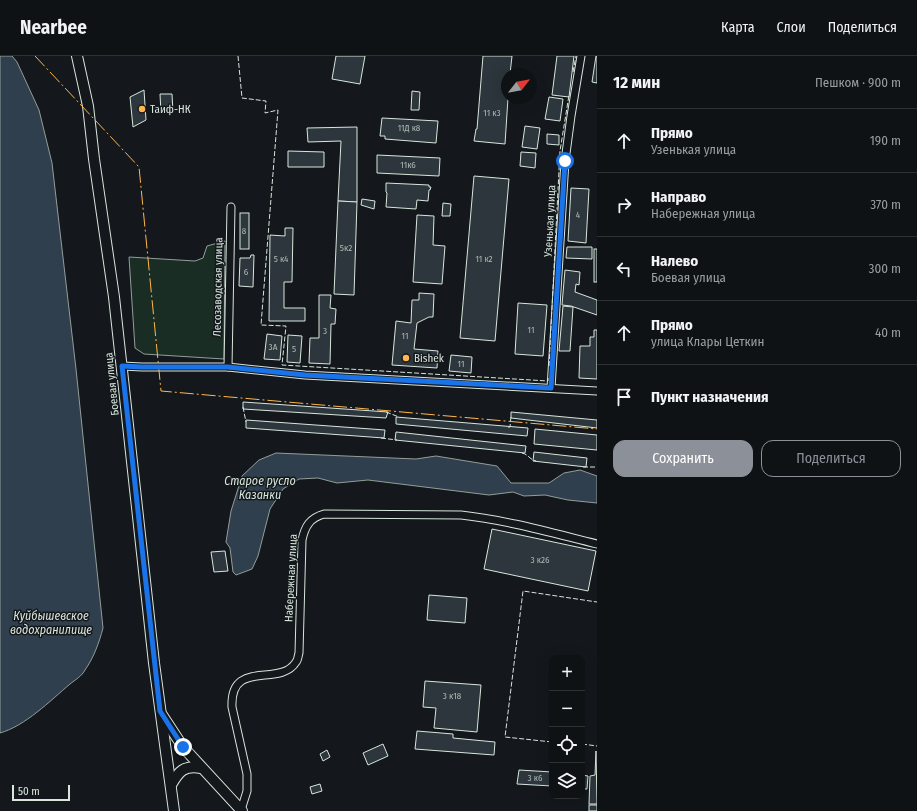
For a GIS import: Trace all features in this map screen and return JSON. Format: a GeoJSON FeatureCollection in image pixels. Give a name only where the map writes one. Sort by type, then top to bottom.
{"type":"FeatureCollection","features":[{"type":"Feature","properties":{"kind":"main road","name":"Боевая улица"},"geometry":{"type":"LineString","coordinates":[[77,56],[88,106],[122,366],[160,711],[174,811]]}},
{"type":"Feature","properties":{"kind":"main road"},"geometry":{"type":"LineString","coordinates":[[160,711],[183,747],[241,811]]}},
{"type":"Feature","properties":{"kind":"main road"},"geometry":{"type":"LineString","coordinates":[[171,785],[177,774],[185,768],[193,766],[201,768]]}},
{"type":"Feature","properties":{"kind":"street","name":"Узенькая улица"},"geometry":{"type":"LineString","coordinates":[[551,388],[565,161],[581,56]]}},
{"type":"Feature","properties":{"kind":"street","name":"Лесозаводская улица"},"geometry":{"type":"LineString","coordinates":[[228,367],[231,207]]}},
{"type":"Feature","properties":{"kind":"street"},"geometry":{"type":"LineString","coordinates":[[122,366],[228,367],[305,375],[597,391]]}},
{"type":"Feature","properties":{"kind":"street","name":"Набережная улица"},"geometry":{"type":"LineString","coordinates":[[241,811],[247,791],[247,774],[232,707],[231,696],[234,689],[240,682],[248,677],[280,672],[290,668],[296,662],[299,653],[302,540],[304,529],[309,522],[316,517],[332,514],[461,515],[477,517],[597,544]]}},
{"type":"Feature","properties":{"kind":"green space"},"geometry":{"type":"Polygon","coordinates":[[[225,241],[224,359],[144,354],[135,348],[129,257],[195,261],[203,258],[207,246],[225,241]]]}},
{"type":"Feature","properties":{"kind":"water","name":"Куйбышевское водохранилище"},"geometry":{"type":"Polygon","coordinates":[[[0,56],[12,56],[17,62],[39,110],[52,163],[76,369],[103,628],[94,655],[82,674],[28,719],[9,730],[0,733],[0,56]]]}},
{"type":"Feature","properties":{"kind":"water","name":"Старое русло Казанки"},"geometry":{"type":"Polygon","coordinates":[[[276,453],[416,459],[436,456],[497,466],[511,483],[549,483],[564,473],[580,470],[597,476],[597,503],[568,500],[545,495],[524,496],[513,492],[489,495],[368,480],[337,483],[318,478],[299,479],[283,489],[270,509],[258,556],[252,569],[236,575],[233,572],[230,548],[226,542],[231,511],[242,476],[259,460],[276,453]]]}},
{"type":"Feature","properties":{"kind":"building"},"geometry":{"type":"Polygon","coordinates":[[[336,56],[365,56],[360,84],[332,79],[336,56]]]}},
{"type":"Feature","properties":{"kind":"building"},"geometry":{"type":"Polygon","coordinates":[[[483,56],[512,56],[511,68],[501,68],[501,104],[508,104],[505,144],[474,141],[477,129],[483,56]]]}},
{"type":"Feature","properties":{"kind":"building"},"geometry":{"type":"Polygon","coordinates":[[[557,56],[574,56],[569,97],[552,95],[557,56]]]}},
{"type":"Feature","properties":{"kind":"building"},"geometry":{"type":"Polygon","coordinates":[[[597,56],[597,83],[592,82],[597,56]]]}},
{"type":"Feature","properties":{"kind":"building"},"geometry":{"type":"Polygon","coordinates":[[[144,90],[146,120],[133,127],[130,97],[144,90]]]}},
{"type":"Feature","properties":{"kind":"building"},"geometry":{"type":"Polygon","coordinates":[[[412,91],[420,92],[419,110],[411,110],[412,91]]]}},
{"type":"Feature","properties":{"kind":"building"},"geometry":{"type":"Polygon","coordinates":[[[160,94],[172,94],[173,112],[161,113],[160,94]]]}},
{"type":"Feature","properties":{"kind":"building"},"geometry":{"type":"Polygon","coordinates":[[[549,97],[563,99],[560,121],[545,119],[549,97]]]}},
{"type":"Feature","properties":{"kind":"building"},"geometry":{"type":"Polygon","coordinates":[[[382,118],[438,121],[436,143],[385,139],[385,136],[380,136],[382,118]]]}},
{"type":"Feature","properties":{"kind":"building"},"geometry":{"type":"Polygon","coordinates":[[[525,126],[540,128],[537,149],[522,147],[525,126]]]}},
{"type":"Feature","properties":{"kind":"building"},"geometry":{"type":"Polygon","coordinates":[[[357,127],[357,202],[338,201],[341,141],[308,142],[307,128],[357,127]]]}},
{"type":"Feature","properties":{"kind":"building"},"geometry":{"type":"Polygon","coordinates":[[[547,134],[559,135],[559,145],[547,144],[547,134]]]}},
{"type":"Feature","properties":{"kind":"building"},"geometry":{"type":"Polygon","coordinates":[[[288,151],[324,152],[324,167],[288,167],[288,151]]]}},
{"type":"Feature","properties":{"kind":"building"},"geometry":{"type":"Polygon","coordinates":[[[521,152],[536,153],[535,168],[520,166],[521,152]]]}},
{"type":"Feature","properties":{"kind":"building"},"geometry":{"type":"Polygon","coordinates":[[[377,155],[440,158],[439,176],[377,173],[377,155]]]}},
{"type":"Feature","properties":{"kind":"building"},"geometry":{"type":"Polygon","coordinates":[[[474,176],[509,179],[495,341],[460,338],[474,176]]]}},
{"type":"Feature","properties":{"kind":"building"},"geometry":{"type":"Polygon","coordinates":[[[386,183],[429,185],[429,187],[431,187],[429,190],[428,201],[417,200],[416,209],[386,207],[386,183]]]}},
{"type":"Feature","properties":{"kind":"building"},"geometry":{"type":"Polygon","coordinates":[[[571,188],[589,189],[586,243],[568,241],[571,188]]]}},
{"type":"Feature","properties":{"kind":"building"},"geometry":{"type":"Polygon","coordinates":[[[362,199],[375,201],[374,209],[361,205],[362,199]]]}},
{"type":"Feature","properties":{"kind":"building"},"geometry":{"type":"Polygon","coordinates":[[[338,201],[357,202],[354,295],[334,294],[338,201]]]}},
{"type":"Feature","properties":{"kind":"building"},"geometry":{"type":"Polygon","coordinates":[[[443,203],[451,204],[450,216],[442,216],[443,203]]]}},
{"type":"Feature","properties":{"kind":"building"},"geometry":{"type":"Polygon","coordinates":[[[240,213],[249,213],[249,249],[240,249],[240,213]]]}},
{"type":"Feature","properties":{"kind":"building"},"geometry":{"type":"Polygon","coordinates":[[[417,215],[434,216],[433,245],[445,246],[442,284],[413,282],[417,215]]]}},
{"type":"Feature","properties":{"kind":"building"},"geometry":{"type":"Polygon","coordinates":[[[285,228],[293,228],[292,282],[284,282],[284,308],[305,308],[305,321],[269,321],[270,235],[285,236],[285,228]]]}},
{"type":"Feature","properties":{"kind":"building"},"geometry":{"type":"Polygon","coordinates":[[[567,247],[592,247],[592,259],[566,258],[567,247]]]}},
{"type":"Feature","properties":{"kind":"building"},"geometry":{"type":"Polygon","coordinates":[[[594,249],[597,249],[597,282],[594,282],[594,249]]]}},
{"type":"Feature","properties":{"kind":"building"},"geometry":{"type":"Polygon","coordinates":[[[251,255],[254,255],[253,287],[239,286],[240,258],[250,258],[251,255]]]}},
{"type":"Feature","properties":{"kind":"building"},"geometry":{"type":"Polygon","coordinates":[[[565,270],[580,272],[579,285],[576,284],[575,292],[597,300],[597,315],[571,306],[562,305],[565,270]]]}},
{"type":"Feature","properties":{"kind":"building"},"geometry":{"type":"Polygon","coordinates":[[[419,293],[434,294],[433,317],[429,317],[417,323],[414,349],[438,351],[437,368],[392,365],[396,321],[411,323],[412,300],[419,300],[419,293]]]}},
{"type":"Feature","properties":{"kind":"building"},"geometry":{"type":"Polygon","coordinates":[[[319,295],[331,295],[330,308],[336,309],[335,324],[331,324],[330,364],[309,363],[310,338],[319,338],[319,295]]]}},
{"type":"Feature","properties":{"kind":"building"},"geometry":{"type":"Polygon","coordinates":[[[518,303],[547,305],[543,356],[515,354],[518,303]]]}},
{"type":"Feature","properties":{"kind":"building"},"geometry":{"type":"Polygon","coordinates":[[[563,306],[573,307],[570,351],[559,351],[563,306]]]}},
{"type":"Feature","properties":{"kind":"building"},"geometry":{"type":"Polygon","coordinates":[[[594,330],[597,330],[597,379],[579,378],[580,346],[590,346],[590,337],[594,337],[594,330]]]}},
{"type":"Feature","properties":{"kind":"building"},"geometry":{"type":"Polygon","coordinates":[[[267,334],[282,336],[280,360],[264,359],[267,334]]]}},
{"type":"Feature","properties":{"kind":"building"},"geometry":{"type":"Polygon","coordinates":[[[288,335],[302,336],[300,363],[287,362],[288,335]]]}},
{"type":"Feature","properties":{"kind":"building"},"geometry":{"type":"Polygon","coordinates":[[[451,355],[472,357],[471,373],[449,371],[451,355]]]}},
{"type":"Feature","properties":{"kind":"building"},"geometry":{"type":"Polygon","coordinates":[[[243,402],[388,412],[386,418],[243,409],[243,402]]]}},
{"type":"Feature","properties":{"kind":"building"},"geometry":{"type":"Polygon","coordinates":[[[511,412],[597,420],[597,428],[511,418],[511,412]]]}},
{"type":"Feature","properties":{"kind":"building"},"geometry":{"type":"Polygon","coordinates":[[[396,417],[528,428],[527,436],[396,424],[396,417]]]}},
{"type":"Feature","properties":{"kind":"building"},"geometry":{"type":"Polygon","coordinates":[[[246,420],[385,430],[384,438],[246,428],[246,420]]]}},
{"type":"Feature","properties":{"kind":"building"},"geometry":{"type":"Polygon","coordinates":[[[535,429],[597,435],[597,450],[534,444],[535,429]]]}},
{"type":"Feature","properties":{"kind":"building"},"geometry":{"type":"Polygon","coordinates":[[[396,432],[526,446],[525,453],[395,440],[396,432]]]}},
{"type":"Feature","properties":{"kind":"building"},"geometry":{"type":"Polygon","coordinates":[[[534,452],[587,458],[586,467],[533,461],[534,452]]]}},
{"type":"Feature","properties":{"kind":"building"},"geometry":{"type":"Polygon","coordinates":[[[492,529],[596,551],[588,591],[484,569],[492,529]]]}},
{"type":"Feature","properties":{"kind":"building"},"geometry":{"type":"Polygon","coordinates":[[[225,551],[228,571],[214,572],[211,552],[225,551]]]}},
{"type":"Feature","properties":{"kind":"building"},"geometry":{"type":"Polygon","coordinates":[[[429,595],[467,598],[465,623],[427,620],[429,595]]]}},
{"type":"Feature","properties":{"kind":"building"},"geometry":{"type":"Polygon","coordinates":[[[425,681],[481,685],[477,732],[434,728],[436,708],[423,707],[425,681]]]}},
{"type":"Feature","properties":{"kind":"building"},"geometry":{"type":"Polygon","coordinates":[[[417,731],[453,734],[453,738],[495,742],[494,755],[415,749],[417,731]]]}},
{"type":"Feature","properties":{"kind":"building"},"geometry":{"type":"Polygon","coordinates":[[[383,744],[388,756],[368,765],[363,753],[383,744]]]}},
{"type":"Feature","properties":{"kind":"building"},"geometry":{"type":"Polygon","coordinates":[[[327,750],[330,757],[323,761],[320,754],[327,750]]]}},
{"type":"Feature","properties":{"kind":"building"},"geometry":{"type":"Polygon","coordinates":[[[596,751],[597,804],[589,804],[590,776],[595,775],[596,751]]]}},
{"type":"Feature","properties":{"kind":"building"},"geometry":{"type":"Polygon","coordinates":[[[519,770],[549,772],[549,786],[517,784],[519,770]]]}},
{"type":"Feature","properties":{"kind":"building"},"geometry":{"type":"Polygon","coordinates":[[[585,776],[588,776],[587,789],[585,789],[585,776]]]}},
{"type":"Feature","properties":{"kind":"building"},"geometry":{"type":"Polygon","coordinates":[[[320,784],[322,791],[312,794],[310,787],[320,784]]]}},
{"type":"Feature","properties":{"kind":"building"},"geometry":{"type":"Polygon","coordinates":[[[589,805],[597,805],[597,811],[589,811],[589,805]]]}},
{"type":"Feature","properties":{"kind":"fence"},"geometry":{"type":"LineString","coordinates":[[238,56],[242,98],[266,101],[265,113],[278,110],[261,325],[286,326],[282,365],[548,381],[548,378]]}},
{"type":"Feature","properties":{"kind":"fence"},"geometry":{"type":"LineString","coordinates":[[573,72],[576,56]]}},
{"type":"Feature","properties":{"kind":"fence"},"geometry":{"type":"LineString","coordinates":[[549,366],[560,151],[569,95]]}},
{"type":"Feature","properties":{"kind":"fence"},"geometry":{"type":"LineString","coordinates":[[243,407],[246,422]]}},
{"type":"Feature","properties":{"kind":"fence"},"geometry":{"type":"LineString","coordinates":[[386,412],[399,417]]}},
{"type":"Feature","properties":{"kind":"fence"},"geometry":{"type":"LineString","coordinates":[[508,427],[510,427],[511,416]]}},
{"type":"Feature","properties":{"kind":"fence"},"geometry":{"type":"LineString","coordinates":[[381,438],[397,440]]}},
{"type":"Feature","properties":{"kind":"fence"},"geometry":{"type":"LineString","coordinates":[[522,453],[536,461]]}},
{"type":"Feature","properties":{"kind":"fence"},"geometry":{"type":"LineString","coordinates":[[583,467],[597,467]]}},
{"type":"Feature","properties":{"kind":"fence"},"geometry":{"type":"LineString","coordinates":[[549,742],[505,737],[523,591],[597,602]]}},
{"type":"Feature","properties":{"kind":"fence"},"geometry":{"type":"LineString","coordinates":[[585,744],[597,746]]}},
{"type":"Feature","properties":{"kind":"power"},"geometry":{"type":"LineString","coordinates":[[35,56],[139,167],[161,391],[597,429]]}},
{"type":"Feature","properties":{"kind":"place","name":"Таиф-НК"},"geometry":{"type":"Point","coordinates":[142,109]}},
{"type":"Feature","properties":{"kind":"place","name":"Bishek"},"geometry":{"type":"Point","coordinates":[406,358]}},
{"type":"Feature","properties":{"kind":"route"},"geometry":{"type":"LineString","coordinates":[[183,747],[160,711],[122,366],[228,367],[305,375],[551,388],[565,161]]}}]}
